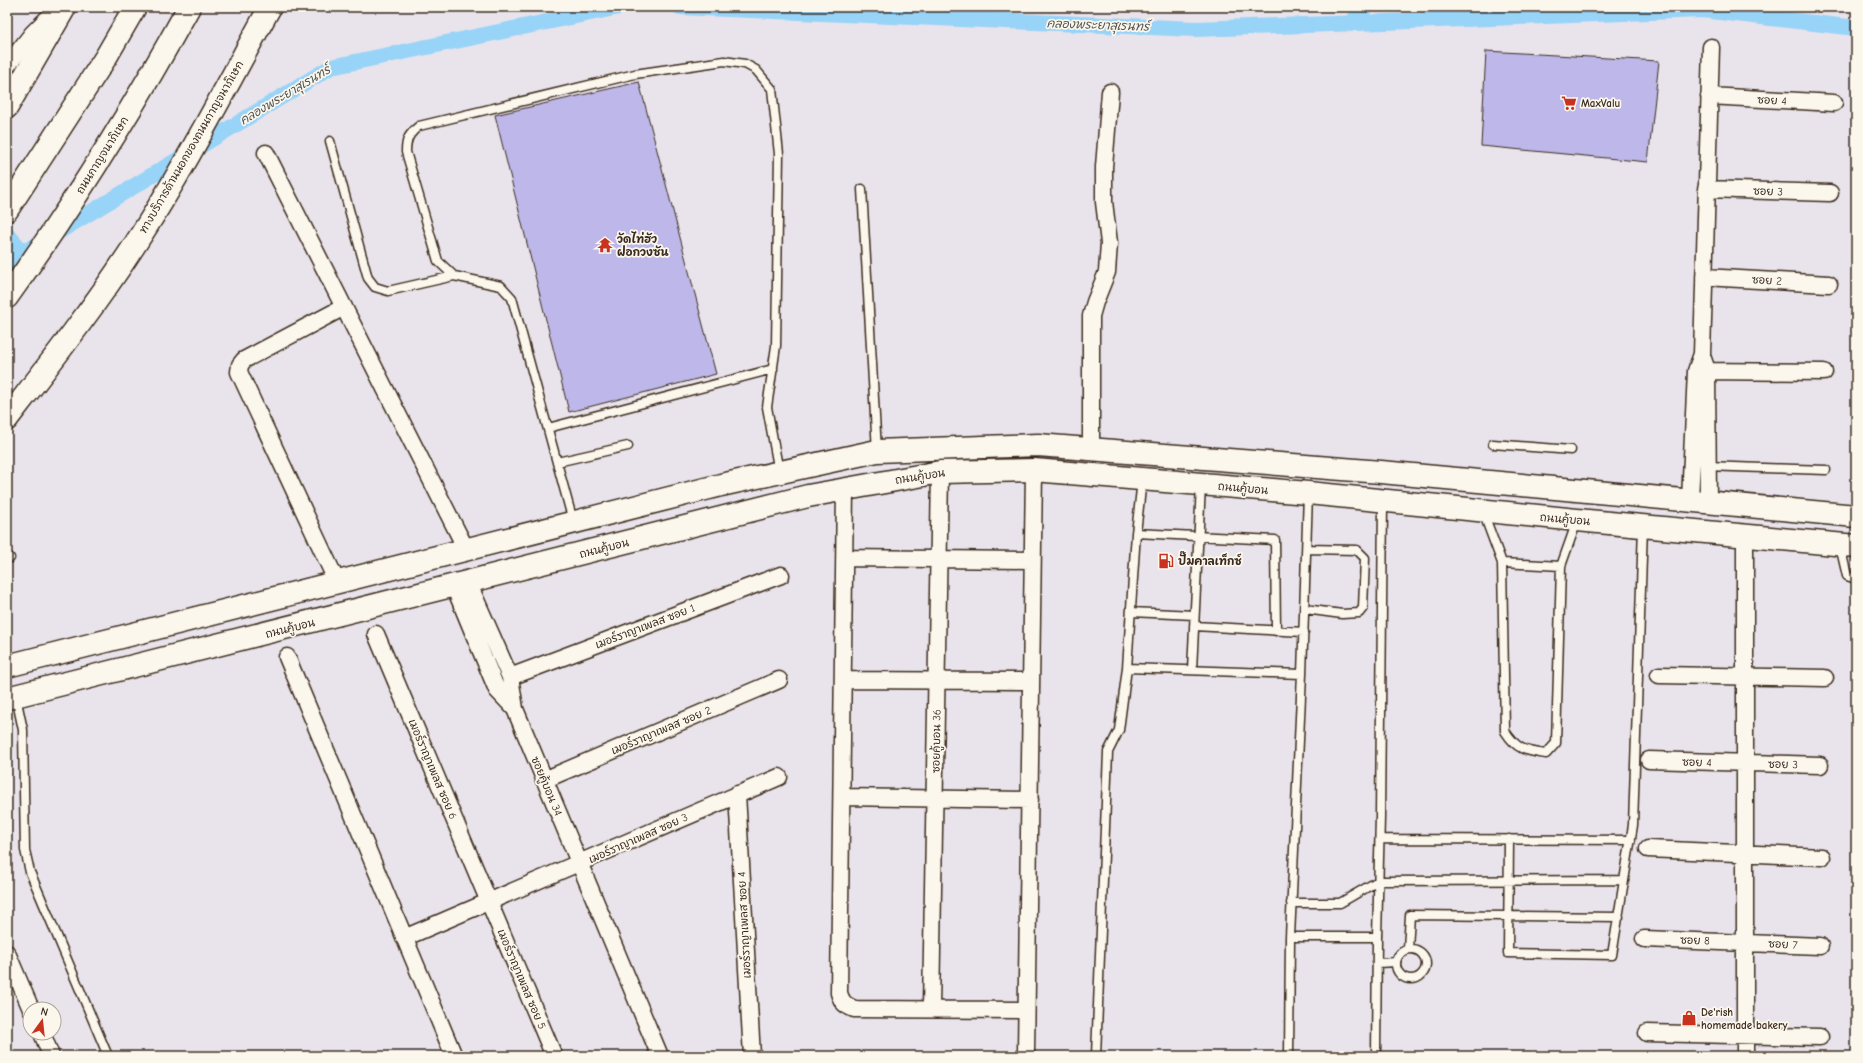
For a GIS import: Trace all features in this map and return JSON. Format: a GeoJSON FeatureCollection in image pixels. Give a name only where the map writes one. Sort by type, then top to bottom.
{"type":"FeatureCollection","features":[{"type":"Feature","properties":{"kind":"main road"},"geometry":{"type":"LineString","coordinates":[[12,99],[65,7]]}},
{"type":"Feature","properties":{"kind":"main road"},"geometry":{"type":"LineString","coordinates":[[7,210],[106,58],[135,7]]}},
{"type":"Feature","properties":{"kind":"main road","name":"ถนนกาญจนาภิเษก"},"geometry":{"type":"LineString","coordinates":[[7,297],[75,198],[148,82],[189,7]]}},
{"type":"Feature","properties":{"kind":"main road","name":"ทางบริการด้านนอกของถนนกาญจนาภิเษก"},"geometry":{"type":"LineString","coordinates":[[7,419],[97,300],[174,181],[270,7]]}},
{"type":"Feature","properties":{"kind":"main road"},"geometry":{"type":"LineString","coordinates":[[7,666],[573,522],[780,472],[877,452],[1038,445],[1381,472],[1856,516]]}},
{"type":"Feature","properties":{"kind":"main road"},"geometry":{"type":"LineString","coordinates":[[1276,491],[1278,464]]}},
{"type":"Feature","properties":{"kind":"main road","name":"ถนนคู้บอน"},"geometry":{"type":"LineString","coordinates":[[11,697],[808,496],[940,472],[1034,470],[1308,493],[1643,527],[1848,545]]}},
{"type":"Feature","properties":{"kind":"street"},"geometry":{"type":"LineString","coordinates":[[7,66],[32,34],[60,7]]}},
{"type":"Feature","properties":{"kind":"street"},"geometry":{"type":"LineString","coordinates":[[1699,501],[1708,466],[1702,354],[1711,47]]}},
{"type":"Feature","properties":{"kind":"street"},"geometry":{"type":"LineString","coordinates":[[1091,449],[1091,316],[1107,272],[1109,243],[1104,202],[1104,167],[1110,92]]}},
{"type":"Feature","properties":{"kind":"street","name":"ซอย 4"},"geometry":{"type":"LineString","coordinates":[[1709,96],[1834,103]]}},
{"type":"Feature","properties":{"kind":"street"},"geometry":{"type":"LineString","coordinates":[[266,153],[466,549]]}},
{"type":"Feature","properties":{"kind":"street","name":"ซอย 3"},"geometry":{"type":"LineString","coordinates":[[1706,189],[1830,194]]}},
{"type":"Feature","properties":{"kind":"street","name":"ซอย 2"},"geometry":{"type":"LineString","coordinates":[[1704,277],[1829,284]]}},
{"type":"Feature","properties":{"kind":"street"},"geometry":{"type":"LineString","coordinates":[[337,582],[239,372],[240,365],[244,360],[344,307]]}},
{"type":"Feature","properties":{"kind":"street"},"geometry":{"type":"LineString","coordinates":[[1702,370],[1824,372]]}},
{"type":"Feature","properties":{"kind":"street"},"geometry":{"type":"LineString","coordinates":[[1699,501],[1692,466],[1702,370]]}},
{"type":"Feature","properties":{"kind":"street"},"geometry":{"type":"LineString","coordinates":[[1026,1052],[1034,470]]}},
{"type":"Feature","properties":{"kind":"street","name":"ซอยคู้บอน 36"},"geometry":{"type":"LineString","coordinates":[[931,1009],[940,472]]}},
{"type":"Feature","properties":{"kind":"street"},"geometry":{"type":"LineString","coordinates":[[845,489],[839,993],[841,1001],[844,1005],[854,1009],[1026,1010]]}},
{"type":"Feature","properties":{"kind":"street"},"geometry":{"type":"LineString","coordinates":[[1745,1056],[1746,536]]}},
{"type":"Feature","properties":{"kind":"street"},"geometry":{"type":"LineString","coordinates":[[845,558],[1032,560]]}},
{"type":"Feature","properties":{"kind":"street","name":"เมอร์ราญาเพลส ซอย 1"},"geometry":{"type":"LineString","coordinates":[[510,677],[781,574]]}},
{"type":"Feature","properties":{"kind":"street","name":"ซอยคู้บอน 34"},"geometry":{"type":"LineString","coordinates":[[461,584],[510,677],[515,708],[579,864]]}},
{"type":"Feature","properties":{"kind":"street","name":"ซอยคู้บอน 34"},"geometry":{"type":"LineString","coordinates":[[461,584],[497,690],[515,708]]}},
{"type":"Feature","properties":{"kind":"street","name":"เมอร์ราญาเพลส ซอย 6"},"geometry":{"type":"LineString","coordinates":[[376,634],[489,903]]}},
{"type":"Feature","properties":{"kind":"street"},"geometry":{"type":"LineString","coordinates":[[287,657],[454,1056]]}},
{"type":"Feature","properties":{"kind":"street"},"geometry":{"type":"LineString","coordinates":[[1659,675],[1825,678]]}},
{"type":"Feature","properties":{"kind":"street","name":"เมอร์ราญาเพลส ซอย 2"},"geometry":{"type":"LineString","coordinates":[[544,780],[779,680]]}},
{"type":"Feature","properties":{"kind":"street"},"geometry":{"type":"LineString","coordinates":[[843,680],[1031,681]]}},
{"type":"Feature","properties":{"kind":"street","name":"ซอย 4"},"geometry":{"type":"LineString","coordinates":[[1649,760],[1746,764]]}},
{"type":"Feature","properties":{"kind":"street","name":"ซอย 3"},"geometry":{"type":"LineString","coordinates":[[1746,764],[1820,765]]}},
{"type":"Feature","properties":{"kind":"street","name":"เมอร์ราญาเพลส ซอย 3"},"geometry":{"type":"LineString","coordinates":[[660,1056],[579,864],[778,777]]}},
{"type":"Feature","properties":{"kind":"street","name":"เมอร์ราญาเพลส ซอย 4"},"geometry":{"type":"LineString","coordinates":[[737,794],[752,1056]]}},
{"type":"Feature","properties":{"kind":"street"},"geometry":{"type":"LineString","coordinates":[[842,797],[935,797],[1030,800]]}},
{"type":"Feature","properties":{"kind":"street"},"geometry":{"type":"LineString","coordinates":[[1648,849],[1822,857]]}},
{"type":"Feature","properties":{"kind":"street"},"geometry":{"type":"LineString","coordinates":[[404,938],[579,864]]}},
{"type":"Feature","properties":{"kind":"street","name":"เมอร์ราญาเพลส ซอย 5"},"geometry":{"type":"LineString","coordinates":[[489,903],[554,1056]]}},
{"type":"Feature","properties":{"kind":"street","name":"ซอย 8"},"geometry":{"type":"LineString","coordinates":[[1644,939],[1745,942]]}},
{"type":"Feature","properties":{"kind":"street","name":"ซอย 7"},"geometry":{"type":"LineString","coordinates":[[1745,942],[1820,946]]}},
{"type":"Feature","properties":{"kind":"street"},"geometry":{"type":"LineString","coordinates":[[7,953],[28,1001]]}},
{"type":"Feature","properties":{"kind":"street"},"geometry":{"type":"LineString","coordinates":[[1647,1033],[1820,1037]]}},
{"type":"Feature","properties":{"kind":"street"},"geometry":{"type":"LineString","coordinates":[[45,1041],[52,1056]]}},
{"type":"Feature","properties":{"kind":"lane"},"geometry":{"type":"LineString","coordinates":[[454,276],[438,261],[406,152],[406,140],[419,126],[635,74],[724,61],[745,64],[756,70],[772,89],[775,105],[779,154],[776,346],[767,407],[780,472]]}},
{"type":"Feature","properties":{"kind":"lane"},"geometry":{"type":"LineString","coordinates":[[330,140],[368,278],[375,288],[388,291],[454,276],[500,286],[512,298],[573,522]]}},
{"type":"Feature","properties":{"kind":"lane"},"geometry":{"type":"LineString","coordinates":[[862,189],[877,452]]}},
{"type":"Feature","properties":{"kind":"lane"},"geometry":{"type":"LineString","coordinates":[[548,428],[773,369]]}},
{"type":"Feature","properties":{"kind":"lane"},"geometry":{"type":"LineString","coordinates":[[1493,444],[1572,450]]}},
{"type":"Feature","properties":{"kind":"lane"},"geometry":{"type":"LineString","coordinates":[[557,462],[628,446]]}},
{"type":"Feature","properties":{"kind":"lane"},"geometry":{"type":"LineString","coordinates":[[1692,466],[1826,470]]}},
{"type":"Feature","properties":{"kind":"lane"},"geometry":{"type":"LineString","coordinates":[[1096,1056],[1108,752],[1119,730],[1127,668],[1136,533],[1142,480]]}},
{"type":"Feature","properties":{"kind":"lane"},"geometry":{"type":"LineString","coordinates":[[1192,670],[1201,484]]}},
{"type":"Feature","properties":{"kind":"lane"},"geometry":{"type":"LineString","coordinates":[[1290,1056],[1291,903],[1305,609],[1308,493]]}},
{"type":"Feature","properties":{"kind":"lane"},"geometry":{"type":"LineString","coordinates":[[1376,1056],[1378,882],[1380,839],[1383,501]]}},
{"type":"Feature","properties":{"kind":"lane"},"geometry":{"type":"LineString","coordinates":[[1483,511],[1502,563],[1505,731],[1510,739],[1522,750],[1546,754],[1556,744],[1560,566],[1577,520]]}},
{"type":"Feature","properties":{"kind":"lane"},"geometry":{"type":"LineString","coordinates":[[1509,839],[1508,953],[1612,955],[1633,825],[1643,527]]}},
{"type":"Feature","properties":{"kind":"lane"},"geometry":{"type":"LineString","coordinates":[[1136,533],[1275,540],[1276,630]]}},
{"type":"Feature","properties":{"kind":"lane"},"geometry":{"type":"LineString","coordinates":[[1848,545],[1847,576],[1856,580]]}},
{"type":"Feature","properties":{"kind":"lane"},"geometry":{"type":"LineString","coordinates":[[1305,609],[1342,614],[1359,613],[1363,608],[1365,558],[1357,550],[1307,549]]}},
{"type":"Feature","properties":{"kind":"lane"},"geometry":{"type":"LineString","coordinates":[[1502,563],[1560,566]]}},
{"type":"Feature","properties":{"kind":"lane"},"geometry":{"type":"LineString","coordinates":[[1131,612],[1194,615]]}},
{"type":"Feature","properties":{"kind":"lane"},"geometry":{"type":"LineString","coordinates":[[1194,626],[1304,632]]}},
{"type":"Feature","properties":{"kind":"lane"},"geometry":{"type":"LineString","coordinates":[[1127,668],[1302,674]]}},
{"type":"Feature","properties":{"kind":"lane"},"geometry":{"type":"LineString","coordinates":[[11,697],[23,730],[25,850],[30,872],[108,1056]]}},
{"type":"Feature","properties":{"kind":"lane"},"geometry":{"type":"LineString","coordinates":[[1380,839],[1631,840]]}},
{"type":"Feature","properties":{"kind":"lane"},"geometry":{"type":"LineString","coordinates":[[1291,903],[1340,903],[1378,882],[1624,880]]}},
{"type":"Feature","properties":{"kind":"lane"},"geometry":{"type":"LineString","coordinates":[[1408,949],[1410,915],[1619,917]]}},
{"type":"Feature","properties":{"kind":"lane"},"geometry":{"type":"LineString","coordinates":[[1290,937],[1377,937]]}},
{"type":"Feature","properties":{"kind":"lane"},"geometry":{"type":"LineString","coordinates":[[1408,949],[1419,950],[1426,958],[1423,974],[1414,978],[1405,978],[1398,971],[1396,962],[1400,953],[1408,949]]}},
{"type":"Feature","properties":{"kind":"lane"},"geometry":{"type":"LineString","coordinates":[[1378,964],[1396,962]]}},
{"type":"Feature","properties":{"kind":"building","name":"MaxValu"},"geometry":{"type":"Polygon","coordinates":[[[1486,51],[1659,61],[1648,162],[1481,146],[1486,51]]]}},
{"type":"Feature","properties":{"kind":"building","name":"วัดไท่ฮัว ฝอกวงซัน"},"geometry":{"type":"Polygon","coordinates":[[[639,82],[716,374],[569,412],[495,115],[639,82]]]}},
{"type":"Feature","properties":{"kind":"waterway","name":"คลองพระยาสุเรนทร์"},"geometry":{"type":"LineString","coordinates":[[7,263],[331,67],[619,7]]}},
{"type":"Feature","properties":{"kind":"waterway","name":"คลองพระยาสุเรนทร์"},"geometry":{"type":"LineString","coordinates":[[680,7],[1196,29],[1702,10],[1856,28]]}},
{"type":"Feature","properties":{"kind":"waterway","name":"คลองพระยาสุเรนทร์"},"geometry":{"type":"LineString","coordinates":[[1350,24],[1366,7]]}},
{"type":"Feature","properties":{"kind":"waterway"},"geometry":{"type":"LineString","coordinates":[[7,234],[24,253]]}},
{"type":"Feature","properties":{"kind":"place","name":"MaxValu"},"geometry":{"type":"Point","coordinates":[1569,103]}},
{"type":"Feature","properties":{"kind":"place","name":"วัดไท่ฮัว ฝอกวงซัน"},"geometry":{"type":"Point","coordinates":[605,245]}},
{"type":"Feature","properties":{"kind":"place","name":"ปั๊มคาลเท็กซ์"},"geometry":{"type":"Point","coordinates":[1166,561]}},
{"type":"Feature","properties":{"kind":"place","name":"De'rish homemade bakery"},"geometry":{"type":"Point","coordinates":[1689,1018]}}]}
